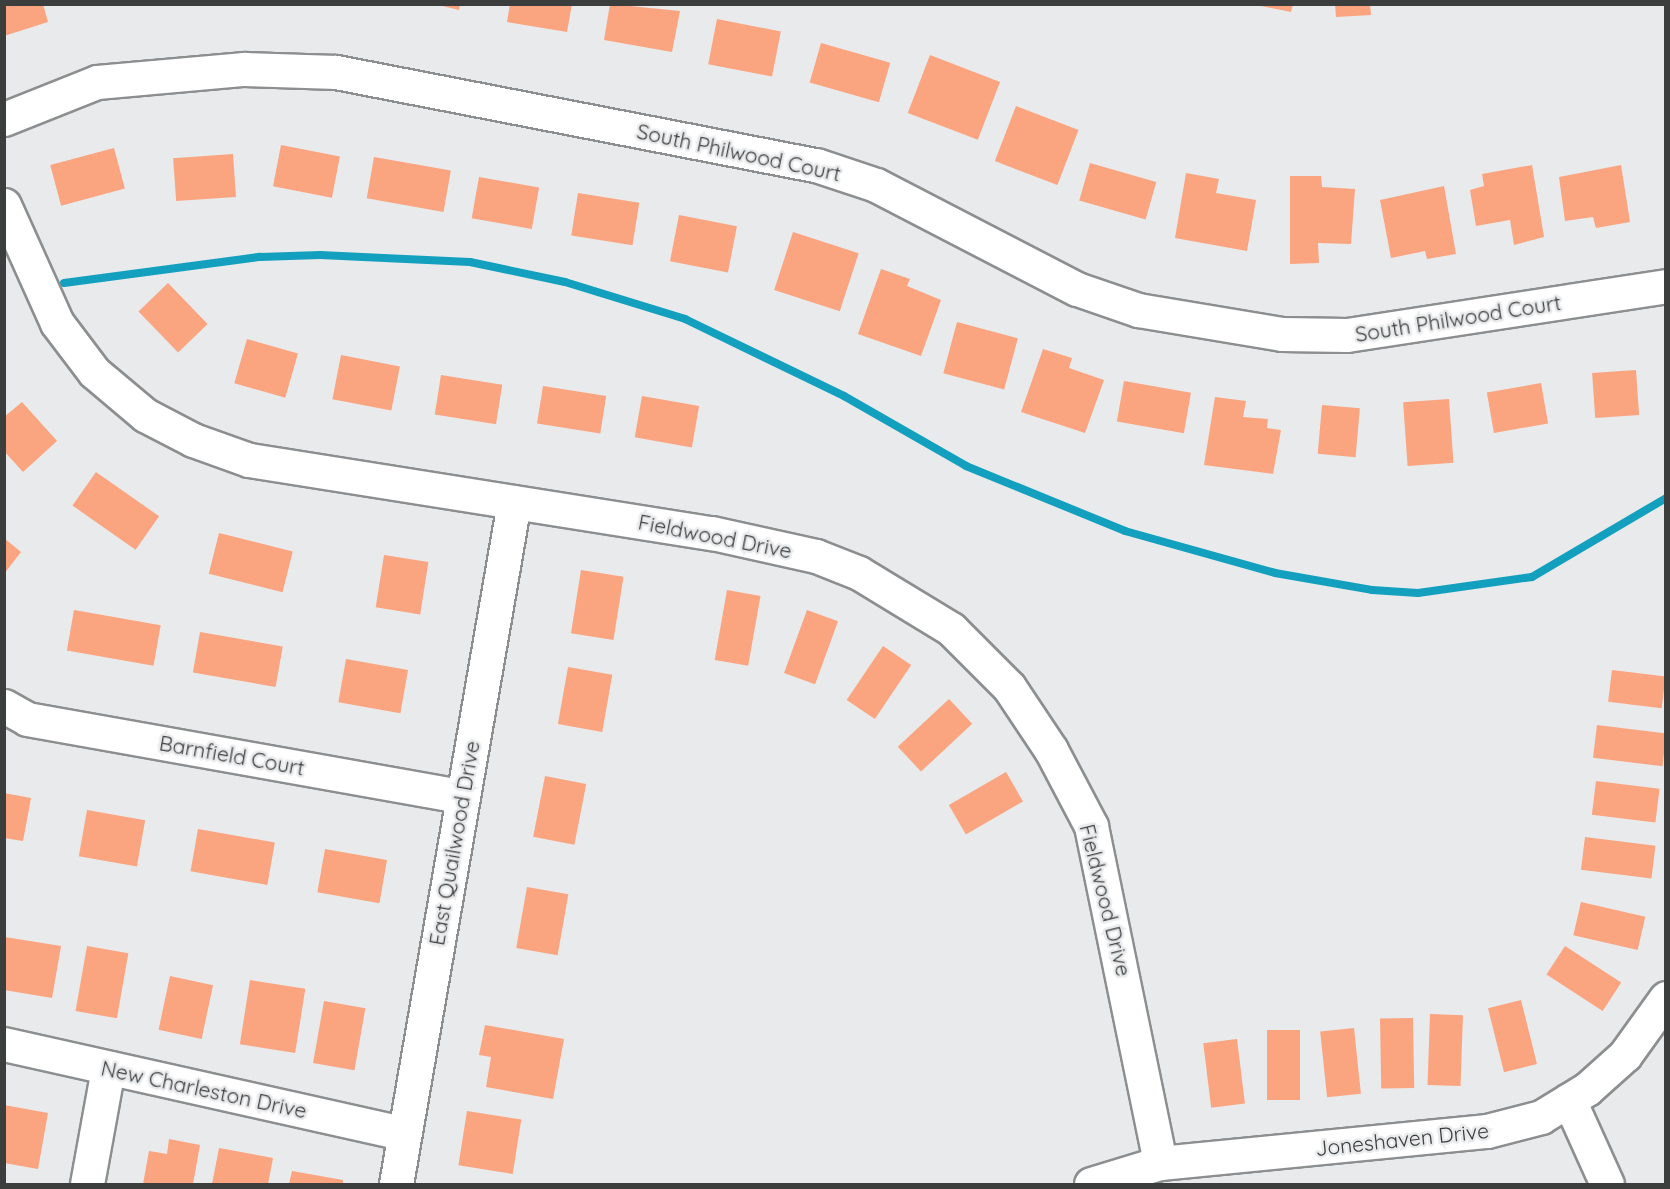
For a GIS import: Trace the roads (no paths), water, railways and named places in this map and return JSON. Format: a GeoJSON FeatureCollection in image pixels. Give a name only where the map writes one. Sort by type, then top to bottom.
{"type":"FeatureCollection","features":[{"type":"Feature","properties":{"kind":"street","name":"South Philwood Court"},"geometry":{"type":"LineString","coordinates":[[4,119],[97,82],[244,69],[336,72],[816,165],[876,185],[1077,289],[1138,310],[1282,334],[1369,333],[1665,286]]}},
{"type":"Feature","properties":{"kind":"street","name":"Fieldwood Drive"},"geometry":{"type":"LineString","coordinates":[[4,205],[57,323],[94,372],[145,415],[193,440],[249,460],[712,533],[816,556],[859,573],[951,630],[1010,687],[1091,826],[1160,1162]]}},
{"type":"Feature","properties":{"kind":"street","name":"East Quailwood Drive"},"geometry":{"type":"LineString","coordinates":[[396,1185],[461,796],[514,502]]}},
{"type":"Feature","properties":{"kind":"street","name":"Barnfield Court"},"geometry":{"type":"LineString","coordinates":[[4,706],[27,719],[461,796]]}},
{"type":"Feature","properties":{"kind":"street","name":"Joneshaven Drive"},"geometry":{"type":"LineString","coordinates":[[1091,1185],[1160,1162],[1487,1131],[1541,1116],[1569,1100],[1625,1055],[1665,998]]}},
{"type":"Feature","properties":{"kind":"street","name":"New Charleston Drive"},"geometry":{"type":"LineString","coordinates":[[4,1044],[403,1133]]}},
{"type":"Feature","properties":{"kind":"street"},"geometry":{"type":"LineString","coordinates":[[87,1185],[108,1068]]}},
{"type":"Feature","properties":{"kind":"street"},"geometry":{"type":"LineString","coordinates":[[1569,1100],[1606,1185]]}},
{"type":"Feature","properties":{"kind":"waterway"},"geometry":{"type":"LineString","coordinates":[[64,283],[260,257],[320,255],[470,262],[565,282],[685,319],[844,396],[966,466],[1125,531],[1275,573],[1372,590],[1418,593],[1532,577],[1666,498]]}}]}
